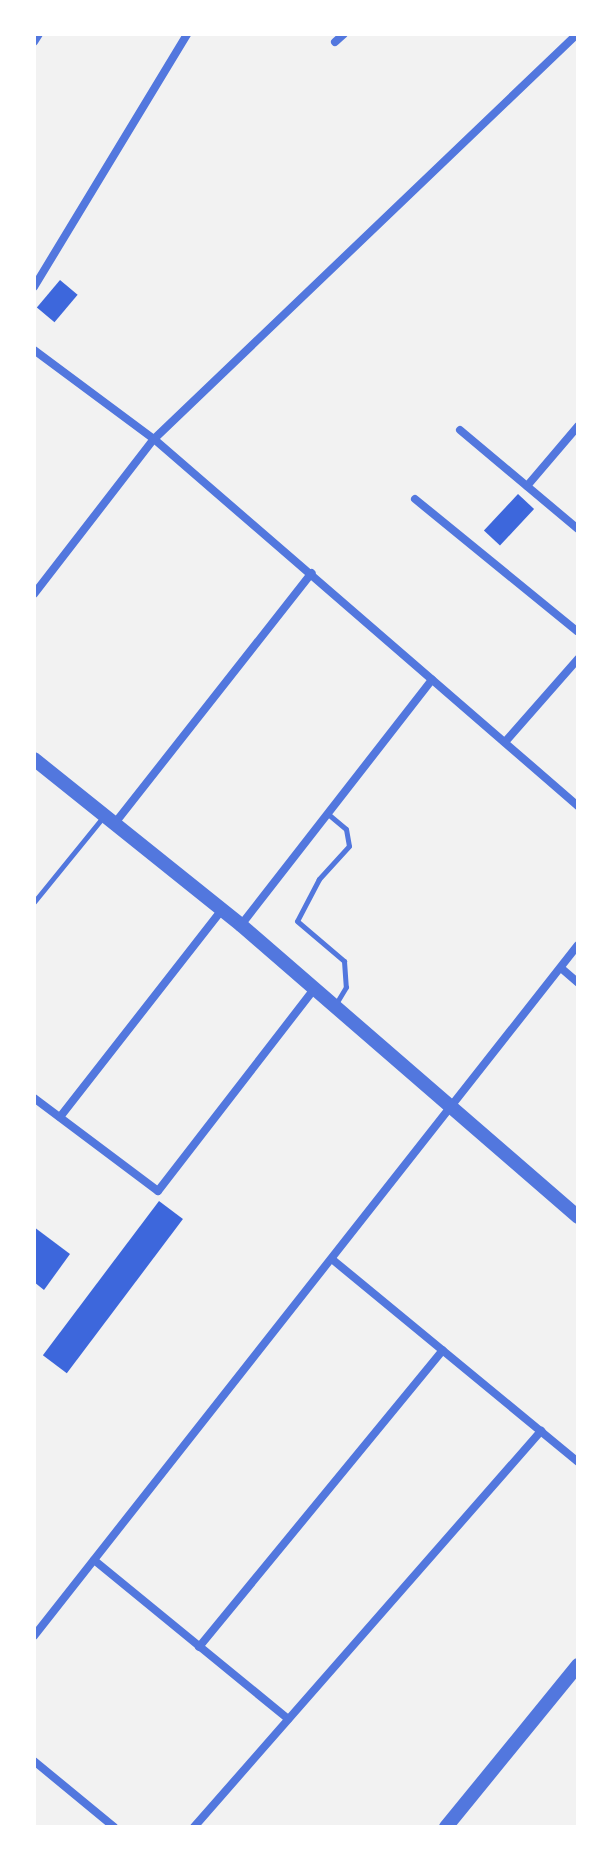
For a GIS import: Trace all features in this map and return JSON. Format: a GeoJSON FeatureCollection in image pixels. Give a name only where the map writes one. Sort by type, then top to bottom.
{"type":"FeatureCollection","features":[{"type":"Feature","properties":{"kind":"street"},"geometry":{"type":"LineString","coordinates":[[34,42],[39,34]]}},
{"type":"Feature","properties":{"kind":"street"},"geometry":{"type":"LineString","coordinates":[[34,287],[187,34]]}},
{"type":"Feature","properties":{"kind":"street"},"geometry":{"type":"LineString","coordinates":[[335,42],[344,34]]}},
{"type":"Feature","properties":{"kind":"street"},"geometry":{"type":"LineString","coordinates":[[34,594],[154,439],[577,34]]}},
{"type":"Feature","properties":{"kind":"street"},"geometry":{"type":"LineString","coordinates":[[34,350],[154,439],[578,806]]}},
{"type":"Feature","properties":{"kind":"street"},"geometry":{"type":"LineString","coordinates":[[527,486],[578,426]]}},
{"type":"Feature","properties":{"kind":"street"},"geometry":{"type":"LineString","coordinates":[[460,430],[578,529]]}},
{"type":"Feature","properties":{"kind":"street"},"geometry":{"type":"LineString","coordinates":[[415,499],[578,632]]}},
{"type":"Feature","properties":{"kind":"street"},"geometry":{"type":"LineString","coordinates":[[110,820],[312,573]]}},
{"type":"Feature","properties":{"kind":"street"},"geometry":{"type":"LineString","coordinates":[[505,742],[578,659]]}},
{"type":"Feature","properties":{"kind":"street"},"geometry":{"type":"LineString","coordinates":[[241,925],[432,680]]}},
{"type":"Feature","properties":{"kind":"street"},"geometry":{"type":"LineString","coordinates":[[34,759],[241,925],[578,1217]]}},
{"type":"Feature","properties":{"kind":"street"},"geometry":{"type":"LineString","coordinates":[[60,1117],[222,910]]}},
{"type":"Feature","properties":{"kind":"street"},"geometry":{"type":"LineString","coordinates":[[34,1636],[578,945]]}},
{"type":"Feature","properties":{"kind":"street"},"geometry":{"type":"LineString","coordinates":[[561,968],[578,983]]}},
{"type":"Feature","properties":{"kind":"street"},"geometry":{"type":"LineString","coordinates":[[34,1098],[158,1191],[314,989]]}},
{"type":"Feature","properties":{"kind":"street"},"geometry":{"type":"LineString","coordinates":[[333,1260],[578,1462]]}},
{"type":"Feature","properties":{"kind":"street"},"geometry":{"type":"LineString","coordinates":[[199,1647],[443,1350]]}},
{"type":"Feature","properties":{"kind":"street"},"geometry":{"type":"LineString","coordinates":[[194,1827],[541,1431]]}},
{"type":"Feature","properties":{"kind":"street"},"geometry":{"type":"LineString","coordinates":[[94,1560],[288,1719]]}},
{"type":"Feature","properties":{"kind":"street"},"geometry":{"type":"LineString","coordinates":[[446,1827],[575,1674]]}},
{"type":"Feature","properties":{"kind":"street"},"geometry":{"type":"LineString","coordinates":[[34,1761],[114,1827]]}},
{"type":"Feature","properties":{"kind":"lane"},"geometry":{"type":"LineString","coordinates":[[328,814],[346,829],[349,846],[319,879],[297,921],[344,961],[346,987],[335,1006]]}},
{"type":"Feature","properties":{"kind":"lane"},"geometry":{"type":"LineString","coordinates":[[34,902],[110,820]]}},
{"type":"Feature","properties":{"kind":"building"},"geometry":{"type":"Polygon","coordinates":[[[60,280],[78,295],[54,322],[37,308],[60,280]]]}},
{"type":"Feature","properties":{"kind":"building"},"geometry":{"type":"Polygon","coordinates":[[[518,494],[534,509],[500,546],[484,531],[518,494]]]}},
{"type":"Feature","properties":{"kind":"building"},"geometry":{"type":"Polygon","coordinates":[[[159,1201],[183,1219],[67,1373],[43,1355],[159,1201]]]}},
{"type":"Feature","properties":{"kind":"building"},"geometry":{"type":"Polygon","coordinates":[[[34,1227],[70,1254],[44,1290],[34,1282],[34,1227]]]}}]}
